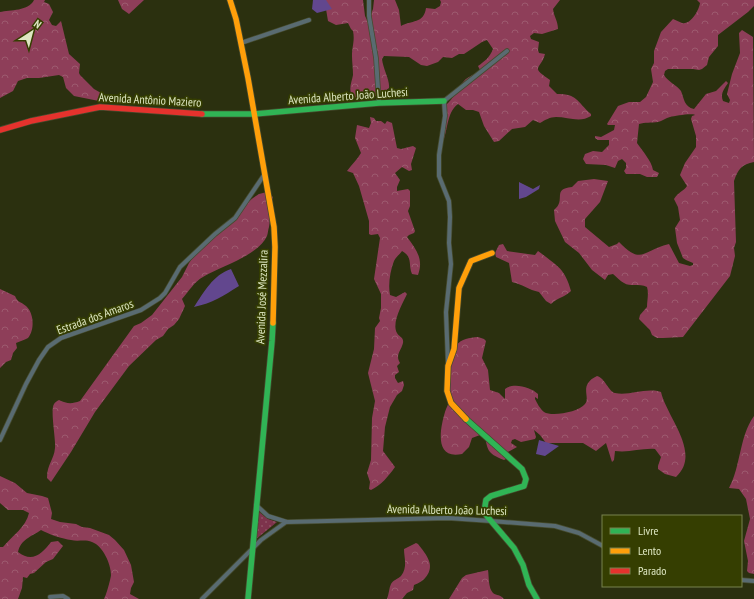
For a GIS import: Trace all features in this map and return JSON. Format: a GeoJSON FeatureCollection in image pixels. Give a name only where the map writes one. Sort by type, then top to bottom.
{"type":"FeatureCollection","features":[{"type":"Feature","properties":{"kind":"street","name":"Avenida José Mezzalira"},"geometry":{"type":"LineString","coordinates":[[230,0],[241,43],[254,114],[274,227],[275,247],[272,341],[248,599]]}},
{"type":"Feature","properties":{"kind":"street"},"geometry":{"type":"LineString","coordinates":[[369,0],[369,16],[376,58],[379,103]]}},
{"type":"Feature","properties":{"kind":"street"},"geometry":{"type":"LineString","coordinates":[[241,43],[309,20]]}},
{"type":"Feature","properties":{"kind":"street"},"geometry":{"type":"LineString","coordinates":[[507,52],[444,101],[445,116],[439,155],[439,176],[449,201],[450,217],[449,243],[451,264],[446,312],[448,366],[447,391],[451,403],[459,412],[522,469],[526,479],[524,486],[518,489],[496,493],[486,500],[485,510],[486,515],[514,548],[523,565],[529,584],[537,599]]}},
{"type":"Feature","properties":{"kind":"street","name":"Avenida Alberto João Luchesi"},"geometry":{"type":"LineString","coordinates":[[254,114],[379,103],[444,101]]}},
{"type":"Feature","properties":{"kind":"street","name":"Avenida Antônio Maziero"},"geometry":{"type":"LineString","coordinates":[[0,130],[31,121],[100,107],[200,114],[254,114]]}},
{"type":"Feature","properties":{"kind":"street","name":"Estrada dos Amaros"},"geometry":{"type":"LineString","coordinates":[[0,440],[26,384],[48,347],[61,338],[141,310],[160,298],[165,293],[180,267],[215,234],[235,218],[264,175]]}},
{"type":"Feature","properties":{"kind":"street"},"geometry":{"type":"LineString","coordinates":[[448,366],[454,349],[459,288],[471,261],[492,253]]}},
{"type":"Feature","properties":{"kind":"street"},"geometry":{"type":"LineString","coordinates":[[256,505],[268,516],[287,522]]}},
{"type":"Feature","properties":{"kind":"street","name":"Avenida Alberto João Luchesi"},"geometry":{"type":"LineString","coordinates":[[287,522],[448,518],[491,520],[555,526],[579,533],[602,545]]}},
{"type":"Feature","properties":{"kind":"street"},"geometry":{"type":"LineString","coordinates":[[202,599],[252,548],[270,532],[287,522]]}},
{"type":"Feature","properties":{"kind":"street"},"geometry":{"type":"LineString","coordinates":[[742,580],[754,581]]}},
{"type":"Feature","properties":{"kind":"street"},"geometry":{"type":"LineString","coordinates":[[50,597],[63,596],[68,599]]}},
{"type":"Feature","properties":{"kind":"shaded area"},"geometry":{"type":"Polygon","coordinates":[[[313,0],[326,0],[332,9],[317,13],[312,9],[313,0]]]}},
{"type":"Feature","properties":{"kind":"shaded area"},"geometry":{"type":"Polygon","coordinates":[[[519,182],[533,189],[540,185],[539,189],[526,197],[519,199],[519,182]]]}},
{"type":"Feature","properties":{"kind":"shaded area"},"geometry":{"type":"Polygon","coordinates":[[[231,269],[239,286],[223,296],[194,307],[205,290],[214,280],[219,275],[231,269]]]}},
{"type":"Feature","properties":{"kind":"shaded area"},"geometry":{"type":"Polygon","coordinates":[[[539,440],[559,446],[545,456],[536,454],[539,440]]]}},
{"type":"Feature","properties":{"kind":"shaded area"},"geometry":{"type":"Polygon","coordinates":[[[259,512],[268,519],[277,522],[255,540],[259,512]]]}},
{"type":"Feature","properties":{"kind":"green space"},"geometry":{"type":"Polygon","coordinates":[[[34,0],[45,0],[44,2],[49,4],[53,12],[49,20],[52,25],[56,26],[61,21],[69,54],[80,64],[80,75],[94,89],[118,100],[117,102],[104,102],[74,96],[66,88],[63,77],[59,75],[27,78],[18,81],[13,91],[0,98],[0,12],[24,8],[32,4],[34,0]]]}},
{"type":"Feature","properties":{"kind":"green space"},"geometry":{"type":"Polygon","coordinates":[[[118,0],[144,0],[129,14],[122,9],[118,0]]]}},
{"type":"Feature","properties":{"kind":"green space"},"geometry":{"type":"Polygon","coordinates":[[[320,0],[363,0],[365,16],[367,20],[370,20],[372,19],[370,17],[374,0],[395,0],[399,10],[401,26],[423,17],[426,8],[435,9],[440,6],[440,0],[560,0],[553,9],[558,29],[542,34],[534,33],[530,36],[531,39],[539,42],[539,53],[545,54],[538,70],[550,80],[549,86],[557,94],[564,94],[573,97],[591,114],[591,116],[583,119],[554,117],[540,123],[533,120],[525,127],[512,129],[499,141],[494,142],[484,126],[479,112],[466,110],[458,104],[451,112],[449,117],[442,144],[446,105],[466,79],[480,70],[478,66],[485,61],[493,49],[487,40],[464,54],[459,54],[452,58],[443,57],[438,62],[427,66],[421,65],[409,57],[384,56],[382,59],[389,88],[381,94],[369,99],[358,100],[354,98],[350,91],[353,75],[353,31],[348,23],[336,25],[328,21],[326,9],[320,0]]]}},
{"type":"Feature","properties":{"kind":"green space"},"geometry":{"type":"Polygon","coordinates":[[[697,0],[754,0],[754,6],[718,35],[718,46],[709,57],[707,65],[702,69],[668,69],[665,71],[664,75],[681,91],[686,104],[691,108],[694,109],[706,94],[716,91],[726,81],[728,83],[723,92],[722,98],[723,101],[729,103],[730,100],[727,94],[732,74],[740,53],[739,33],[742,30],[753,37],[754,162],[743,166],[737,173],[734,181],[736,242],[734,248],[735,256],[730,276],[683,337],[657,338],[652,335],[650,330],[639,319],[640,315],[647,307],[647,287],[626,284],[613,274],[608,275],[605,280],[592,270],[579,253],[565,242],[555,221],[554,210],[558,206],[562,190],[572,187],[578,181],[594,179],[608,181],[600,202],[585,219],[585,227],[609,247],[619,242],[627,249],[638,255],[669,244],[679,263],[690,266],[693,265],[693,263],[683,258],[677,243],[675,228],[680,220],[678,207],[674,199],[687,186],[680,175],[685,163],[696,147],[696,136],[691,119],[692,116],[695,115],[679,115],[668,117],[658,122],[639,124],[637,143],[649,159],[653,170],[659,173],[657,177],[647,177],[640,174],[626,174],[624,171],[626,168],[626,163],[622,159],[618,161],[615,168],[606,165],[586,164],[583,159],[585,154],[593,151],[602,152],[609,145],[609,140],[598,140],[595,136],[601,137],[614,130],[615,125],[607,124],[618,106],[629,102],[640,102],[646,97],[653,82],[651,69],[654,63],[654,51],[661,32],[673,19],[682,23],[688,22],[696,13],[699,6],[700,3],[697,0]]]}},
{"type":"Feature","properties":{"kind":"green space"},"geometry":{"type":"Polygon","coordinates":[[[370,117],[385,124],[387,121],[392,123],[397,148],[401,149],[413,146],[416,148],[411,164],[412,170],[409,171],[402,167],[395,173],[400,180],[397,191],[408,189],[410,191],[410,206],[408,211],[415,231],[407,237],[420,259],[420,269],[418,275],[412,274],[409,258],[402,251],[394,261],[390,274],[390,295],[396,297],[405,292],[407,294],[398,313],[395,324],[397,333],[402,338],[403,343],[398,355],[400,363],[397,366],[399,372],[395,375],[395,378],[398,383],[403,381],[404,385],[402,391],[397,395],[390,407],[385,427],[383,451],[395,467],[378,486],[371,490],[369,489],[370,482],[367,473],[371,460],[372,418],[375,401],[368,373],[374,349],[375,328],[380,321],[381,294],[374,279],[380,238],[378,234],[369,234],[369,221],[359,186],[353,173],[347,171],[361,153],[355,138],[357,125],[369,128],[371,123],[370,117]]]}},
{"type":"Feature","properties":{"kind":"green space"},"geometry":{"type":"Polygon","coordinates":[[[267,192],[273,197],[268,234],[262,243],[248,255],[197,281],[182,299],[185,306],[179,319],[163,336],[156,340],[129,366],[95,412],[51,482],[47,478],[48,469],[55,448],[54,403],[59,400],[70,403],[80,401],[134,326],[152,315],[182,277],[189,263],[203,244],[233,222],[247,203],[253,198],[259,194],[267,192]]]}},
{"type":"Feature","properties":{"kind":"green space"},"geometry":{"type":"Polygon","coordinates":[[[503,244],[507,251],[535,255],[538,251],[563,272],[569,283],[571,291],[551,304],[546,301],[539,292],[512,282],[509,263],[496,257],[495,253],[499,245],[503,244]]]}},
{"type":"Feature","properties":{"kind":"green space"},"geometry":{"type":"Polygon","coordinates":[[[0,289],[15,296],[18,301],[29,309],[33,326],[28,338],[16,343],[17,348],[13,353],[11,360],[6,362],[0,368],[0,289]]]}},
{"type":"Feature","properties":{"kind":"green space"},"geometry":{"type":"Polygon","coordinates":[[[478,337],[486,341],[482,358],[488,370],[490,390],[499,393],[505,399],[505,389],[508,387],[527,387],[538,394],[538,399],[535,397],[535,399],[544,412],[559,414],[582,407],[587,398],[586,387],[591,380],[597,376],[600,377],[615,393],[621,394],[650,390],[661,392],[684,446],[685,457],[683,468],[676,477],[665,474],[658,469],[661,457],[655,449],[615,451],[614,460],[612,462],[606,443],[596,451],[583,443],[546,443],[534,430],[536,437],[535,439],[521,442],[515,439],[512,440],[511,443],[517,447],[506,453],[506,459],[504,460],[491,453],[482,430],[480,435],[472,438],[469,447],[462,454],[453,455],[447,452],[443,448],[441,442],[441,434],[445,410],[449,402],[448,378],[450,364],[458,343],[466,339],[478,337]]]}},
{"type":"Feature","properties":{"kind":"green space"},"geometry":{"type":"Polygon","coordinates":[[[754,416],[754,574],[747,571],[748,561],[744,541],[750,519],[746,499],[739,489],[729,488],[736,470],[745,433],[754,416]]]}},
{"type":"Feature","properties":{"kind":"green space"},"geometry":{"type":"Polygon","coordinates":[[[0,476],[15,483],[27,493],[48,498],[52,513],[51,519],[90,528],[109,535],[115,540],[124,550],[131,565],[134,582],[130,594],[139,599],[104,599],[110,580],[111,571],[106,556],[96,544],[89,541],[64,539],[41,530],[24,541],[18,552],[28,557],[32,557],[44,550],[51,542],[58,541],[63,546],[53,559],[46,562],[27,578],[23,577],[22,588],[18,599],[0,599],[0,547],[3,547],[22,527],[29,513],[23,510],[8,510],[0,503],[0,476]]]}},
{"type":"Feature","properties":{"kind":"green space"},"geometry":{"type":"Polygon","coordinates":[[[416,543],[426,554],[430,565],[429,573],[421,582],[414,585],[413,590],[407,593],[402,599],[387,599],[391,584],[403,573],[405,562],[404,549],[416,543]]]}},
{"type":"Feature","properties":{"kind":"green space"},"geometry":{"type":"Polygon","coordinates":[[[488,570],[491,591],[504,599],[449,599],[462,578],[466,575],[488,570]]]}},
{"type":"Feature","properties":{"kind":"traffic: fast"},"geometry":{"type":"LineString","coordinates":[[202,114],[254,114],[379,103],[444,101]]}},
{"type":"Feature","properties":{"kind":"traffic: fast"},"geometry":{"type":"LineString","coordinates":[[248,599],[273,323]]}},
{"type":"Feature","properties":{"kind":"traffic: fast"},"geometry":{"type":"LineString","coordinates":[[466,419],[522,469],[526,479],[524,486],[491,496],[486,500],[485,506],[486,515],[514,548],[523,565],[529,585],[537,599]]}},
{"type":"Feature","properties":{"kind":"traffic: slow"},"geometry":{"type":"LineString","coordinates":[[230,0],[236,19],[248,78],[274,227],[275,247],[273,323]]}},
{"type":"Feature","properties":{"kind":"traffic: slow"},"geometry":{"type":"LineString","coordinates":[[466,419],[451,403],[447,391],[448,366],[454,349],[459,288],[471,261],[492,253]]}},
{"type":"Feature","properties":{"kind":"traffic: jam"},"geometry":{"type":"LineString","coordinates":[[0,130],[31,121],[100,107],[202,114]]}}]}
